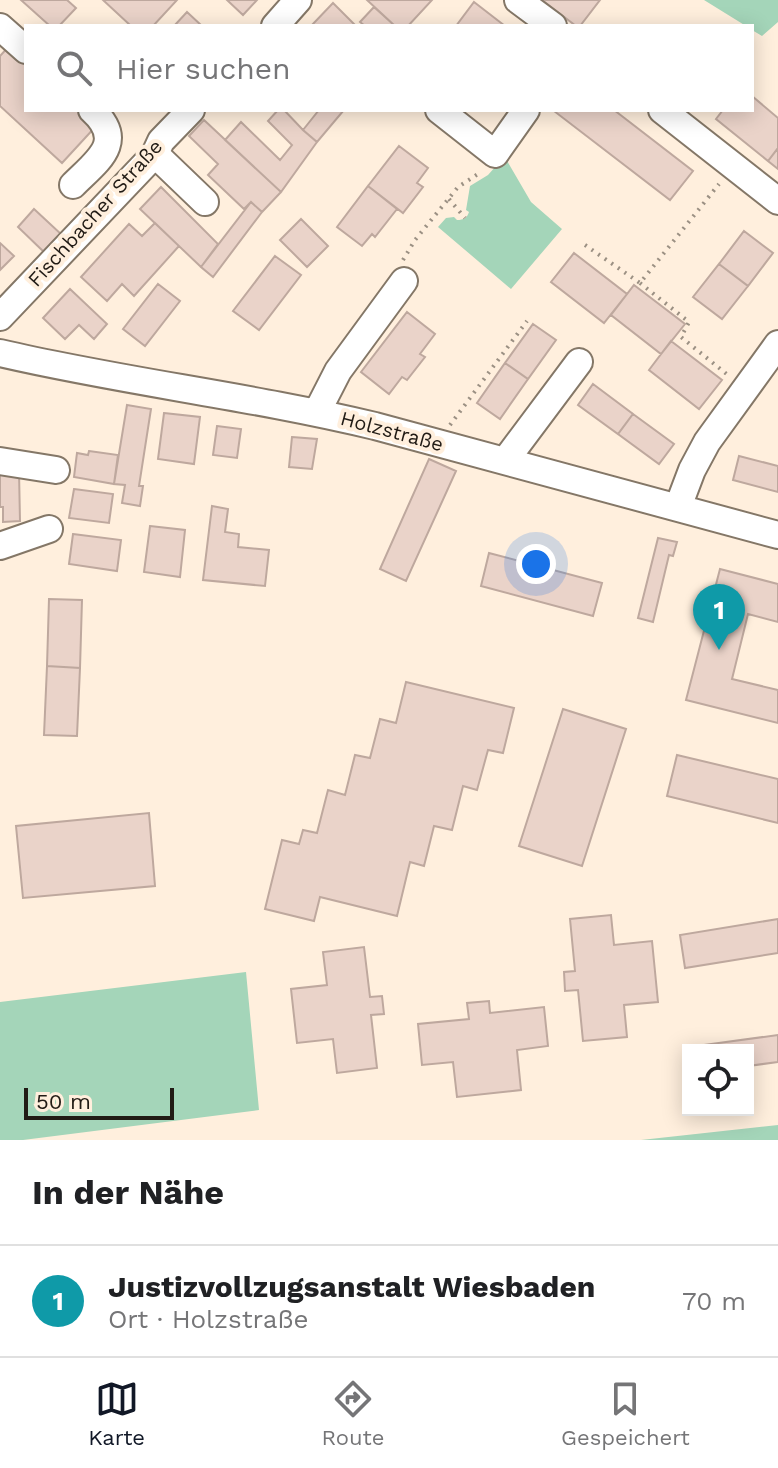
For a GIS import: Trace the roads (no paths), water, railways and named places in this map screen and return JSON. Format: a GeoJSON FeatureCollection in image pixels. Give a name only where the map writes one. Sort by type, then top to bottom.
{"type":"FeatureCollection","features":[{"type":"Feature","properties":{"kind":"street"},"geometry":{"type":"LineString","coordinates":[[277,24],[298,0]]}},
{"type":"Feature","properties":{"kind":"street"},"geometry":{"type":"LineString","coordinates":[[518,0],[550,24]]}},
{"type":"Feature","properties":{"kind":"street"},"geometry":{"type":"LineString","coordinates":[[0,27],[24,48]]}},
{"type":"Feature","properties":{"kind":"street"},"geometry":{"type":"LineString","coordinates":[[73,185],[100,158],[108,143],[104,122],[94,112]]}},
{"type":"Feature","properties":{"kind":"street","name":"Fischbacher Straße"},"geometry":{"type":"LineString","coordinates":[[0,317],[155,154],[161,141],[189,112]]}},
{"type":"Feature","properties":{"kind":"street"},"geometry":{"type":"LineString","coordinates":[[442,112],[495,154],[525,112]]}},
{"type":"Feature","properties":{"kind":"street"},"geometry":{"type":"LineString","coordinates":[[665,112],[778,201]]}},
{"type":"Feature","properties":{"kind":"street"},"geometry":{"type":"LineString","coordinates":[[155,154],[205,202]]}},
{"type":"Feature","properties":{"kind":"street"},"geometry":{"type":"LineString","coordinates":[[317,412],[338,371],[404,281]]}},
{"type":"Feature","properties":{"kind":"street"},"geometry":{"type":"LineString","coordinates":[[678,507],[707,442],[778,344]]}},
{"type":"Feature","properties":{"kind":"street","name":"Holzstraße"},"geometry":{"type":"LineString","coordinates":[[0,353],[317,412],[778,535]]}},
{"type":"Feature","properties":{"kind":"street"},"geometry":{"type":"LineString","coordinates":[[505,461],[579,362]]}},
{"type":"Feature","properties":{"kind":"street"},"geometry":{"type":"LineString","coordinates":[[0,461],[56,470]]}},
{"type":"Feature","properties":{"kind":"street"},"geometry":{"type":"LineString","coordinates":[[0,546],[49,529]]}},
{"type":"Feature","properties":{"kind":"place","name":"Justizvollzugsanstalt Wiesbaden"},"geometry":{"type":"Point","coordinates":[719,650]}}]}
